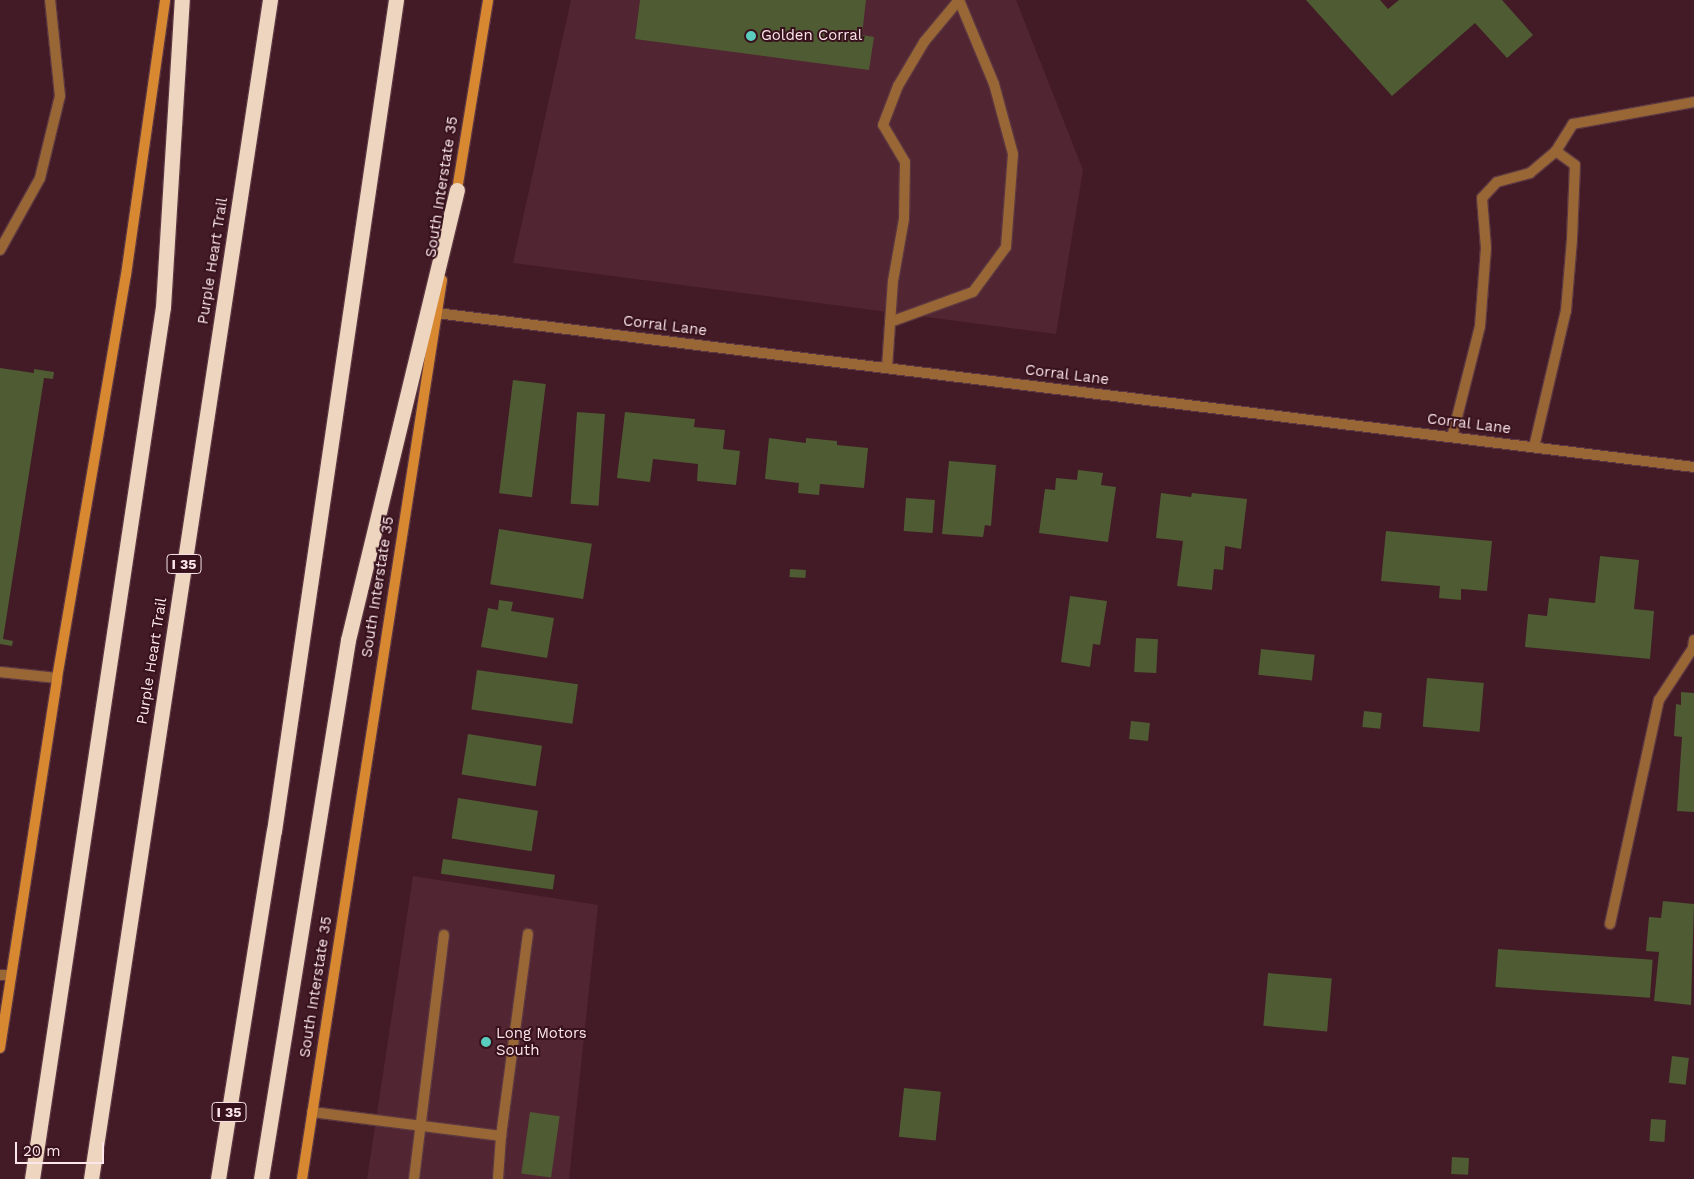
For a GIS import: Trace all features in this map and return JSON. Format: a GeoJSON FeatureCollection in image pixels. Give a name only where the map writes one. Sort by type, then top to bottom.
{"type":"FeatureCollection","features":[{"type":"Feature","properties":{"kind":"highway"},"geometry":{"type":"LineString","coordinates":[[32,1179],[163,307],[182,0]]}},
{"type":"Feature","properties":{"kind":"highway","name":"Purple Heart Trail"},"geometry":{"type":"LineString","coordinates":[[91,1179],[270,0]]}},
{"type":"Feature","properties":{"kind":"highway","name":"I 35"},"geometry":{"type":"LineString","coordinates":[[218,1179],[275,821],[396,0]]}},
{"type":"Feature","properties":{"kind":"highway"},"geometry":{"type":"LineString","coordinates":[[261,1179],[348,640],[457,190]]}},
{"type":"Feature","properties":{"kind":"main road"},"geometry":{"type":"LineString","coordinates":[[0,1048],[57,678],[126,275],[165,0]]}},
{"type":"Feature","properties":{"kind":"main road","name":"South Interstate 35"},"geometry":{"type":"LineString","coordinates":[[302,1179],[436,313],[488,0]]}},
{"type":"Feature","properties":{"kind":"street"},"geometry":{"type":"LineString","coordinates":[[0,250],[40,178],[60,96],[50,0]]}},
{"type":"Feature","properties":{"kind":"street"},"geometry":{"type":"LineString","coordinates":[[887,368],[890,322],[904,219],[905,162],[883,125],[898,86],[924,42],[959,0],[994,84],[1013,154],[1006,247],[973,292],[890,322]]}},
{"type":"Feature","properties":{"kind":"street"},"geometry":{"type":"LineString","coordinates":[[1452,437],[1480,326],[1486,248],[1482,198],[1497,182],[1530,173],[1556,151],[1573,124],[1694,102]]}},
{"type":"Feature","properties":{"kind":"street"},"geometry":{"type":"LineString","coordinates":[[1534,447],[1566,311],[1572,239],[1575,165],[1556,151]]}},
{"type":"Feature","properties":{"kind":"street","name":"Corral Lane"},"geometry":{"type":"LineString","coordinates":[[436,313],[1694,467]]}},
{"type":"Feature","properties":{"kind":"street"},"geometry":{"type":"LineString","coordinates":[[1610,924],[1659,700],[1693,648],[1694,640]]}},
{"type":"Feature","properties":{"kind":"street"},"geometry":{"type":"LineString","coordinates":[[0,672],[57,678]]}},
{"type":"Feature","properties":{"kind":"street"},"geometry":{"type":"LineString","coordinates":[[498,1179],[501,1136],[528,934]]}},
{"type":"Feature","properties":{"kind":"street"},"geometry":{"type":"LineString","coordinates":[[414,1179],[444,935]]}},
{"type":"Feature","properties":{"kind":"street"},"geometry":{"type":"LineString","coordinates":[[0,975],[11,975]]}},
{"type":"Feature","properties":{"kind":"street"},"geometry":{"type":"LineString","coordinates":[[312,1112],[501,1136]]}},
{"type":"Feature","properties":{"kind":"shaded area"},"geometry":{"type":"Polygon","coordinates":[[[571,0],[1016,0],[1083,170],[1056,334],[513,263],[571,0]]]}},
{"type":"Feature","properties":{"kind":"shaded area","name":"Long Motors South"},"geometry":{"type":"Polygon","coordinates":[[[413,876],[598,905],[569,1179],[367,1179],[413,876]]]}},
{"type":"Feature","properties":{"kind":"building","name":"Golden Corral"},"geometry":{"type":"Polygon","coordinates":[[[640,0],[866,0],[862,35],[874,37],[869,70],[635,39],[640,0]]]}},
{"type":"Feature","properties":{"kind":"building"},"geometry":{"type":"Polygon","coordinates":[[[1306,0],[1380,0],[1388,9],[1399,0],[1502,0],[1533,35],[1507,58],[1475,23],[1392,96],[1306,0]]]}},
{"type":"Feature","properties":{"kind":"building"},"geometry":{"type":"Polygon","coordinates":[[[0,368],[34,373],[34,369],[54,372],[53,379],[44,378],[3,639],[13,641],[12,646],[0,644],[0,368]]]}},
{"type":"Feature","properties":{"kind":"building"},"geometry":{"type":"Polygon","coordinates":[[[513,380],[546,384],[532,497],[499,493],[513,380]]]}},
{"type":"Feature","properties":{"kind":"building"},"geometry":{"type":"Polygon","coordinates":[[[577,412],[605,414],[599,506],[571,504],[577,412]]]}},
{"type":"Feature","properties":{"kind":"building"},"geometry":{"type":"Polygon","coordinates":[[[625,412],[695,419],[694,427],[725,430],[723,449],[740,451],[736,485],[697,481],[698,464],[653,459],[650,482],[617,478],[625,412]]]}},
{"type":"Feature","properties":{"kind":"building"},"geometry":{"type":"Polygon","coordinates":[[[769,438],[806,443],[806,438],[837,441],[837,445],[868,448],[864,488],[820,484],[819,495],[798,493],[799,483],[765,479],[769,438]]]}},
{"type":"Feature","properties":{"kind":"building"},"geometry":{"type":"Polygon","coordinates":[[[949,461],[996,465],[991,526],[985,525],[983,537],[942,534],[949,461]]]}},
{"type":"Feature","properties":{"kind":"building"},"geometry":{"type":"Polygon","coordinates":[[[1078,470],[1103,473],[1101,485],[1116,487],[1108,542],[1039,533],[1045,489],[1055,490],[1056,478],[1077,480],[1078,470]]]}},
{"type":"Feature","properties":{"kind":"building"},"geometry":{"type":"Polygon","coordinates":[[[1161,493],[1191,497],[1192,493],[1247,499],[1241,549],[1225,546],[1223,570],[1214,569],[1212,590],[1177,586],[1183,541],[1156,538],[1161,493]]]}},
{"type":"Feature","properties":{"kind":"building"},"geometry":{"type":"Polygon","coordinates":[[[906,498],[935,500],[933,533],[904,531],[906,498]]]}},
{"type":"Feature","properties":{"kind":"building"},"geometry":{"type":"Polygon","coordinates":[[[499,529],[592,544],[583,599],[490,584],[499,529]]]}},
{"type":"Feature","properties":{"kind":"building"},"geometry":{"type":"Polygon","coordinates":[[[1386,531],[1492,541],[1487,591],[1461,589],[1461,600],[1439,598],[1440,586],[1381,581],[1386,531]]]}},
{"type":"Feature","properties":{"kind":"building"},"geometry":{"type":"Polygon","coordinates":[[[1600,556],[1639,560],[1634,609],[1654,611],[1650,659],[1525,647],[1528,614],[1547,616],[1549,598],[1595,603],[1600,556]]]}},
{"type":"Feature","properties":{"kind":"building"},"geometry":{"type":"Polygon","coordinates":[[[790,569],[806,570],[805,578],[789,577],[790,569]]]}},
{"type":"Feature","properties":{"kind":"building"},"geometry":{"type":"Polygon","coordinates":[[[1070,596],[1107,601],[1100,645],[1093,644],[1090,667],[1061,662],[1070,596]]]}},
{"type":"Feature","properties":{"kind":"building"},"geometry":{"type":"Polygon","coordinates":[[[499,600],[513,602],[511,611],[554,618],[547,658],[481,647],[488,608],[498,610],[499,600]]]}},
{"type":"Feature","properties":{"kind":"building"},"geometry":{"type":"Polygon","coordinates":[[[1136,638],[1158,639],[1156,673],[1134,672],[1136,638]]]}},
{"type":"Feature","properties":{"kind":"building"},"geometry":{"type":"Polygon","coordinates":[[[1261,649],[1315,655],[1312,681],[1258,675],[1261,649]]]}},
{"type":"Feature","properties":{"kind":"building"},"geometry":{"type":"Polygon","coordinates":[[[477,670],[578,684],[572,724],[471,710],[477,670]]]}},
{"type":"Feature","properties":{"kind":"building"},"geometry":{"type":"Polygon","coordinates":[[[1427,678],[1484,683],[1480,732],[1423,727],[1427,678]]]}},
{"type":"Feature","properties":{"kind":"building"},"geometry":{"type":"Polygon","coordinates":[[[1681,692],[1694,693],[1694,812],[1677,811],[1682,737],[1674,736],[1676,704],[1681,705],[1681,692]]]}},
{"type":"Feature","properties":{"kind":"building"},"geometry":{"type":"Polygon","coordinates":[[[1364,711],[1382,713],[1380,729],[1362,727],[1364,711]]]}},
{"type":"Feature","properties":{"kind":"building"},"geometry":{"type":"Polygon","coordinates":[[[1131,721],[1150,723],[1148,741],[1129,739],[1131,721]]]}},
{"type":"Feature","properties":{"kind":"building"},"geometry":{"type":"Polygon","coordinates":[[[468,734],[542,746],[536,786],[462,774],[468,734]]]}},
{"type":"Feature","properties":{"kind":"building"},"geometry":{"type":"Polygon","coordinates":[[[458,798],[538,811],[532,851],[452,838],[458,798]]]}},
{"type":"Feature","properties":{"kind":"building"},"geometry":{"type":"Polygon","coordinates":[[[443,859],[555,875],[553,890],[441,874],[443,859]]]}},
{"type":"Feature","properties":{"kind":"building"},"geometry":{"type":"Polygon","coordinates":[[[1663,901],[1694,904],[1691,1005],[1654,1001],[1659,952],[1646,951],[1649,917],[1661,918],[1663,901]]]}},
{"type":"Feature","properties":{"kind":"building"},"geometry":{"type":"Polygon","coordinates":[[[1498,949],[1653,960],[1650,998],[1495,987],[1498,949]]]}},
{"type":"Feature","properties":{"kind":"building"},"geometry":{"type":"Polygon","coordinates":[[[1268,973],[1332,979],[1327,1031],[1263,1026],[1268,973]]]}},
{"type":"Feature","properties":{"kind":"building"},"geometry":{"type":"Polygon","coordinates":[[[1672,1056],[1689,1058],[1686,1085],[1669,1083],[1672,1056]]]}},
{"type":"Feature","properties":{"kind":"building"},"geometry":{"type":"Polygon","coordinates":[[[904,1088],[941,1092],[936,1141],[899,1137],[904,1088]]]}},
{"type":"Feature","properties":{"kind":"building"},"geometry":{"type":"Polygon","coordinates":[[[530,1112],[560,1116],[551,1178],[521,1173],[530,1112]]]}},
{"type":"Feature","properties":{"kind":"building"},"geometry":{"type":"Polygon","coordinates":[[[1651,1119],[1666,1120],[1664,1142],[1649,1141],[1651,1119]]]}},
{"type":"Feature","properties":{"kind":"building"},"geometry":{"type":"Polygon","coordinates":[[[1452,1157],[1469,1158],[1468,1175],[1451,1174],[1452,1157]]]}},
{"type":"Feature","properties":{"kind":"place","name":"Golden Corral"},"geometry":{"type":"Point","coordinates":[751,36]}},
{"type":"Feature","properties":{"kind":"place","name":"Long Motors South"},"geometry":{"type":"Point","coordinates":[486,1042]}}]}
